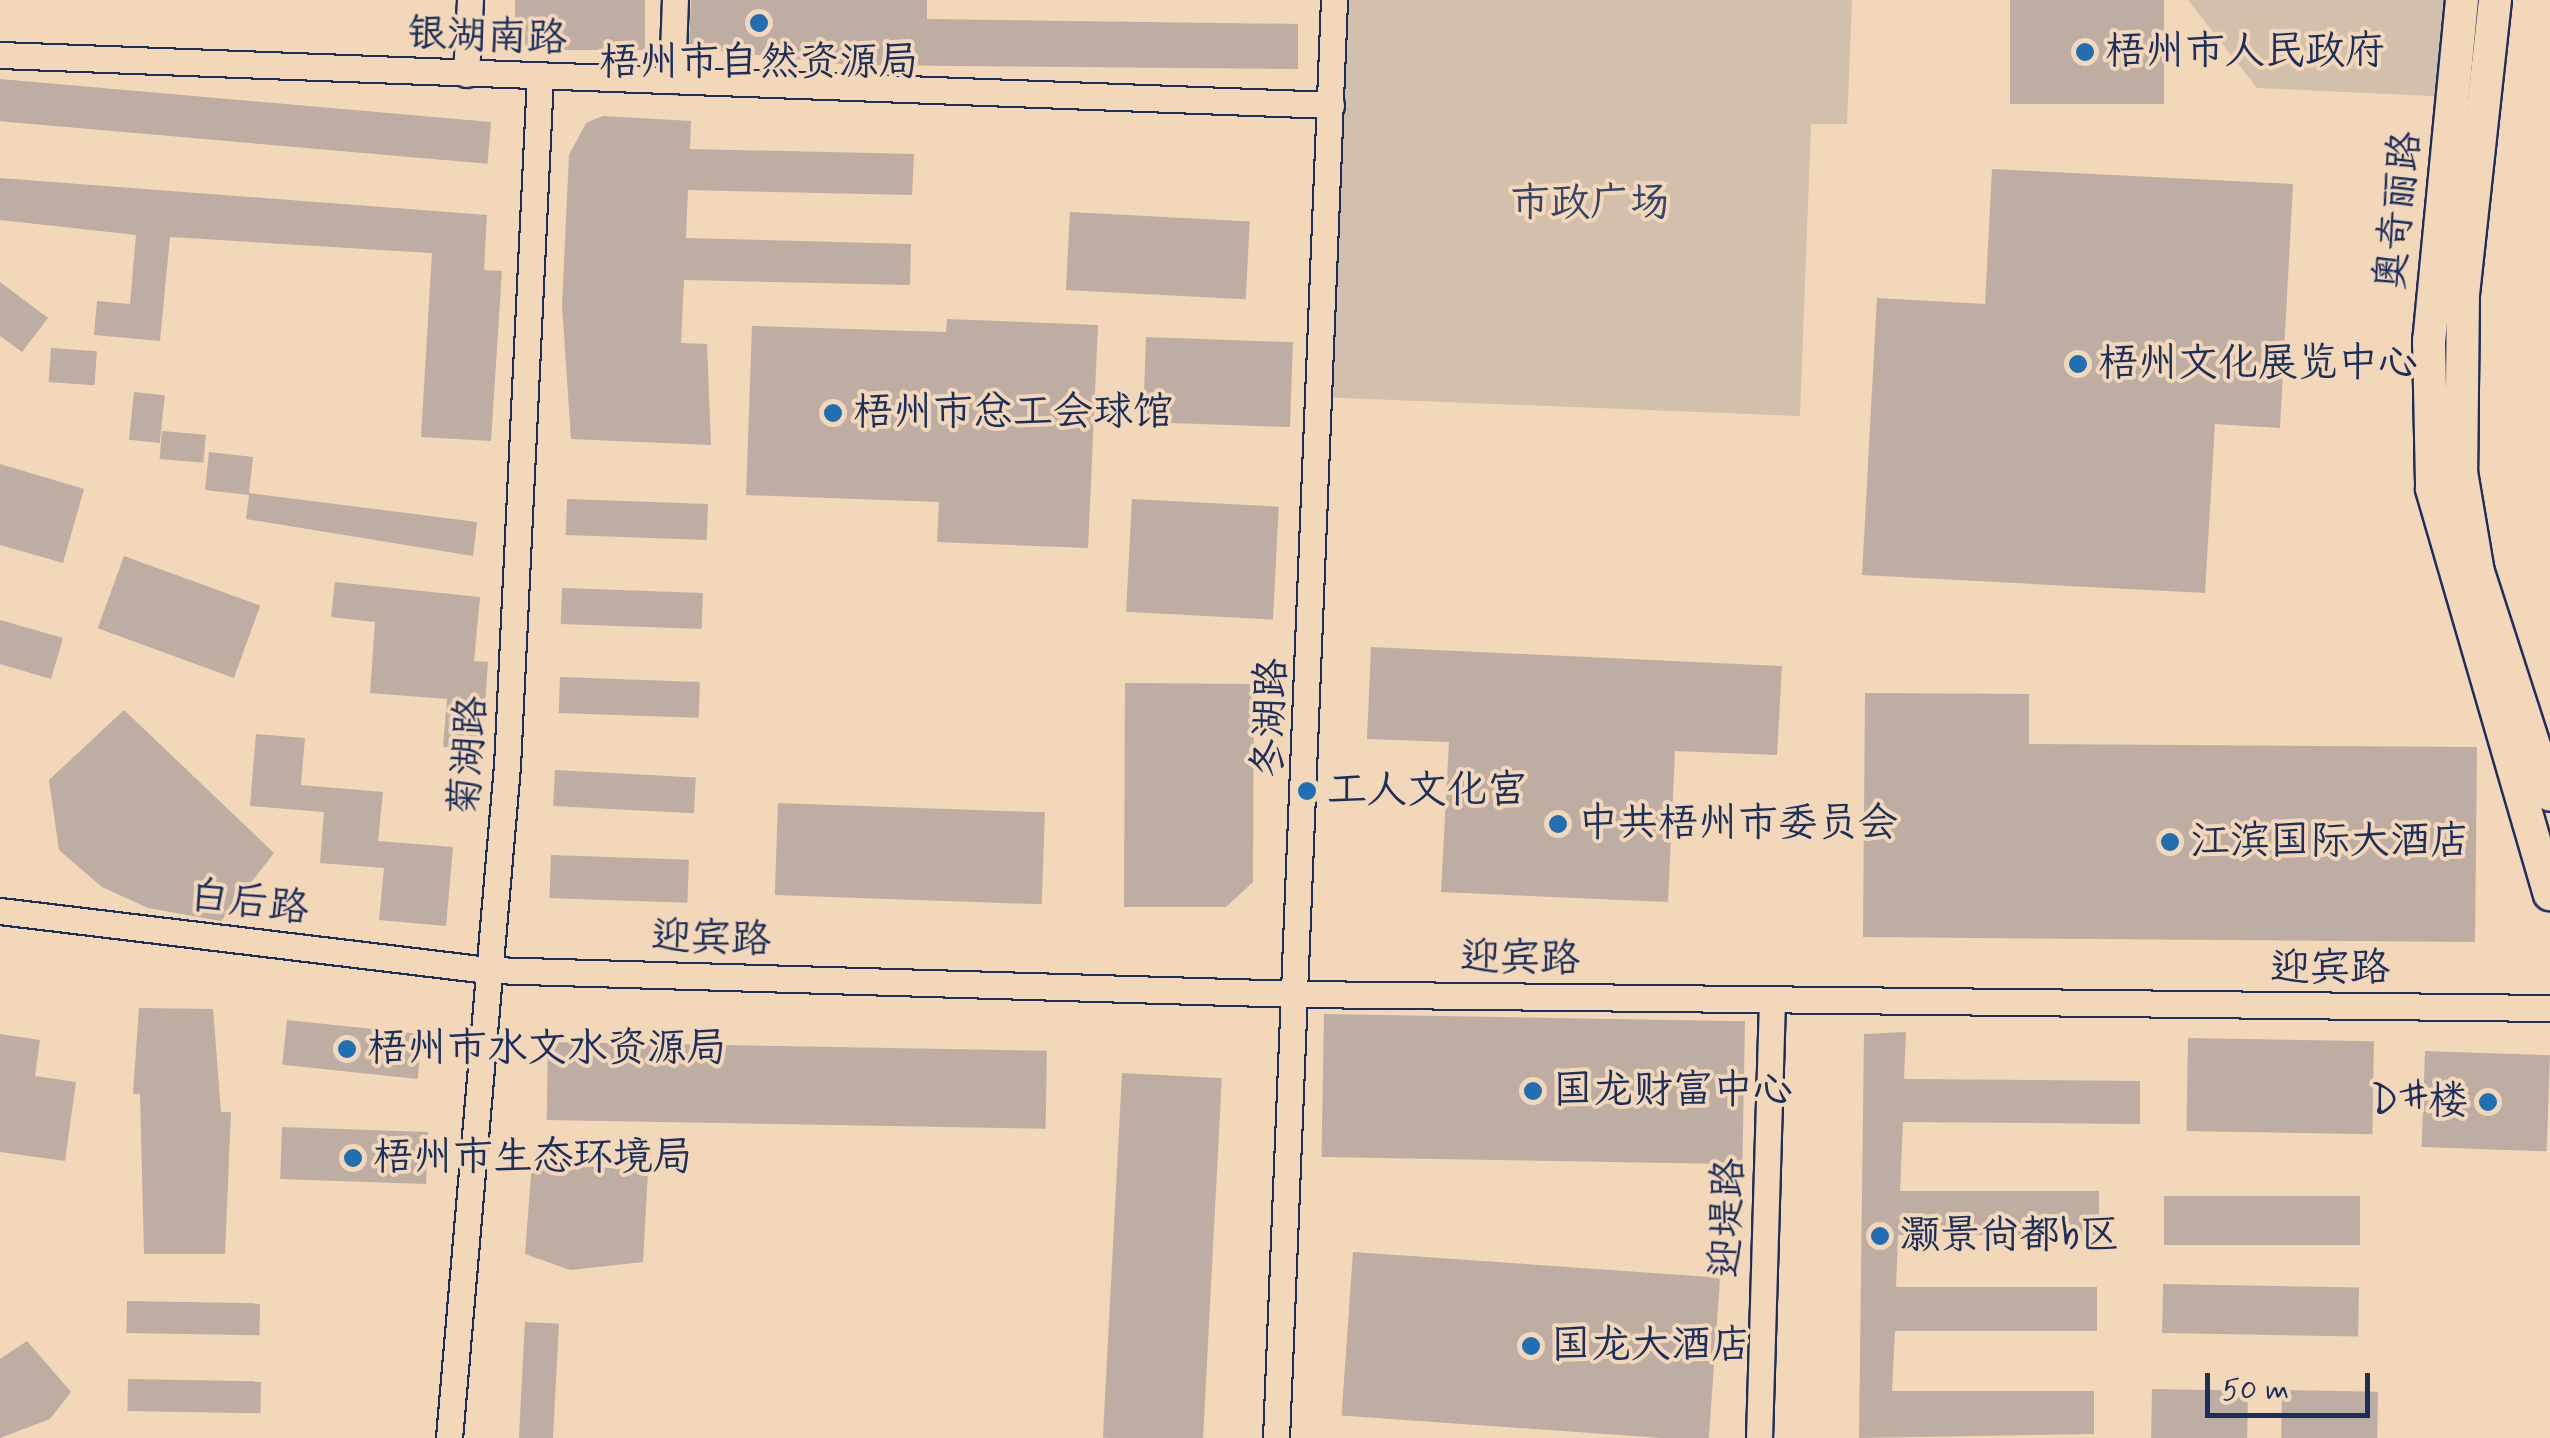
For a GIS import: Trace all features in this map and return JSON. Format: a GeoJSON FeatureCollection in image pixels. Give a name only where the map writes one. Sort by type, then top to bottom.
{"type":"FeatureCollection","features":[{"type":"Feature","properties":{"kind":"main road","name":"奥奇丽路"},"geometry":{"type":"LineString","coordinates":[[2462,0],[2429,340],[2432,489],[2550,894]]}},
{"type":"Feature","properties":{"kind":"main road","name":"奥奇丽路"},"geometry":{"type":"LineString","coordinates":[[2494,0],[2463,294],[2461,472],[2478,572],[2550,794]]}},
{"type":"Feature","properties":{"kind":"street"},"geometry":{"type":"LineString","coordinates":[[466,74],[470,0]]}},
{"type":"Feature","properties":{"kind":"street"},"geometry":{"type":"LineString","coordinates":[[672,80],[675,0]]}},
{"type":"Feature","properties":{"kind":"street","name":"冬湖路"},"geometry":{"type":"LineString","coordinates":[[1276,1438],[1299,994],[1334,0]]}},
{"type":"Feature","properties":{"kind":"street","name":"银湖南路"},"geometry":{"type":"LineString","coordinates":[[0,55],[1330,105]]}},
{"type":"Feature","properties":{"kind":"street","name":"菊湖路"},"geometry":{"type":"LineString","coordinates":[[449,1438],[490,970],[540,78]]}},
{"type":"Feature","properties":{"kind":"street","name":"白后路"},"geometry":{"type":"LineString","coordinates":[[0,911],[490,970]]}},
{"type":"Feature","properties":{"kind":"street","name":"迎宾路"},"geometry":{"type":"LineString","coordinates":[[490,970],[1299,994],[2550,1008]]}},
{"type":"Feature","properties":{"kind":"street","name":"迎堤路"},"geometry":{"type":"LineString","coordinates":[[1760,1438],[1772,1000]]}},
{"type":"Feature","properties":{"kind":"green space","name":"市政广场"},"geometry":{"type":"Polygon","coordinates":[[[1334,0],[1852,0],[1847,124],[1811,124],[1800,416],[1319,397],[1334,0]]]}},
{"type":"Feature","properties":{"kind":"green space"},"geometry":{"type":"Polygon","coordinates":[[[2188,0],[2462,0],[2453,97],[2257,88],[2188,0]]]}},
{"type":"Feature","properties":{"kind":"building"},"geometry":{"type":"Polygon","coordinates":[[[515,0],[645,0],[645,50],[515,50],[515,0]]]}},
{"type":"Feature","properties":{"kind":"building"},"geometry":{"type":"Polygon","coordinates":[[[691,0],[927,0],[927,19],[1298,24],[1298,69],[851,65],[689,48],[691,0]]]}},
{"type":"Feature","properties":{"kind":"building","name":"梧州市人民政府"},"geometry":{"type":"Polygon","coordinates":[[[2010,0],[2164,0],[2164,104],[2010,104],[2010,0]]]}},
{"type":"Feature","properties":{"kind":"building"},"geometry":{"type":"Polygon","coordinates":[[[0,79],[491,122],[487,164],[0,121],[0,79]]]}},
{"type":"Feature","properties":{"kind":"building"},"geometry":{"type":"Polygon","coordinates":[[[603,116],[691,121],[690,149],[914,154],[912,195],[688,190],[686,238],[911,244],[910,285],[684,280],[681,343],[707,344],[711,445],[571,439],[562,305],[569,155],[586,123],[603,116]]]}},
{"type":"Feature","properties":{"kind":"building","name":"梧州文化展览中心"},"geometry":{"type":"Polygon","coordinates":[[[1992,169],[2293,184],[2280,428],[2215,424],[2205,593],[1862,575],[1877,298],[1985,304],[1992,169]]]}},
{"type":"Feature","properties":{"kind":"building"},"geometry":{"type":"Polygon","coordinates":[[[0,178],[487,215],[484,270],[502,271],[491,441],[421,437],[432,253],[170,237],[160,341],[94,335],[97,301],[130,304],[136,235],[0,220],[0,178]]]}},
{"type":"Feature","properties":{"kind":"building"},"geometry":{"type":"Polygon","coordinates":[[[1070,212],[1250,221],[1246,299],[1066,290],[1070,212]]]}},
{"type":"Feature","properties":{"kind":"building"},"geometry":{"type":"Polygon","coordinates":[[[0,282],[48,318],[22,352],[0,336],[0,282]]]}},
{"type":"Feature","properties":{"kind":"building"},"geometry":{"type":"Polygon","coordinates":[[[947,319],[1098,325],[1088,548],[937,542],[939,502],[746,495],[752,326],[946,332],[947,319]]]}},
{"type":"Feature","properties":{"kind":"building"},"geometry":{"type":"Polygon","coordinates":[[[1146,337],[1293,342],[1290,427],[1143,422],[1146,337]]]}},
{"type":"Feature","properties":{"kind":"building"},"geometry":{"type":"Polygon","coordinates":[[[51,348],[97,351],[95,385],[49,382],[51,348]]]}},
{"type":"Feature","properties":{"kind":"building"},"geometry":{"type":"Polygon","coordinates":[[[134,392],[165,395],[160,443],[129,440],[134,392]]]}},
{"type":"Feature","properties":{"kind":"building"},"geometry":{"type":"Polygon","coordinates":[[[162,431],[206,435],[203,463],[160,459],[162,431]]]}},
{"type":"Feature","properties":{"kind":"building"},"geometry":{"type":"Polygon","coordinates":[[[209,452],[253,457],[249,493],[477,522],[473,556],[246,519],[249,495],[205,490],[209,452]]]}},
{"type":"Feature","properties":{"kind":"building"},"geometry":{"type":"Polygon","coordinates":[[[0,464],[84,489],[63,563],[0,545],[0,464]]]}},
{"type":"Feature","properties":{"kind":"building"},"geometry":{"type":"Polygon","coordinates":[[[567,499],[708,504],[707,540],[566,535],[567,499]]]}},
{"type":"Feature","properties":{"kind":"building"},"geometry":{"type":"Polygon","coordinates":[[[1132,499],[1279,507],[1273,620],[1126,612],[1132,499]]]}},
{"type":"Feature","properties":{"kind":"building"},"geometry":{"type":"Polygon","coordinates":[[[124,556],[260,606],[234,678],[98,628],[124,556]]]}},
{"type":"Feature","properties":{"kind":"building"},"geometry":{"type":"Polygon","coordinates":[[[335,582],[480,597],[474,661],[488,662],[482,749],[443,747],[447,699],[370,693],[375,622],[331,617],[335,582]]]}},
{"type":"Feature","properties":{"kind":"building"},"geometry":{"type":"Polygon","coordinates":[[[562,588],[703,593],[702,629],[561,624],[562,588]]]}},
{"type":"Feature","properties":{"kind":"building"},"geometry":{"type":"Polygon","coordinates":[[[0,620],[63,638],[51,679],[0,664],[0,620]]]}},
{"type":"Feature","properties":{"kind":"building","name":"中共梧州市委员会"},"geometry":{"type":"Polygon","coordinates":[[[1371,647],[1782,666],[1777,755],[1675,751],[1668,902],[1441,892],[1449,742],[1367,739],[1371,647]]]}},
{"type":"Feature","properties":{"kind":"building"},"geometry":{"type":"Polygon","coordinates":[[[560,677],[700,682],[699,718],[559,713],[560,677]]]}},
{"type":"Feature","properties":{"kind":"building"},"geometry":{"type":"Polygon","coordinates":[[[1125,683],[1254,684],[1253,882],[1226,907],[1124,907],[1125,683]]]}},
{"type":"Feature","properties":{"kind":"building","name":"江滨国际大酒店"},"geometry":{"type":"Polygon","coordinates":[[[1865,693],[2029,694],[2029,744],[2477,747],[2475,942],[1863,937],[1865,693]]]}},
{"type":"Feature","properties":{"kind":"building"},"geometry":{"type":"Polygon","coordinates":[[[124,710],[274,853],[221,921],[148,908],[102,887],[59,850],[49,780],[124,710]]]}},
{"type":"Feature","properties":{"kind":"building"},"geometry":{"type":"Polygon","coordinates":[[[256,734],[305,738],[301,785],[383,792],[378,841],[453,847],[446,926],[379,920],[384,868],[320,863],[324,812],[250,806],[256,734]]]}},
{"type":"Feature","properties":{"kind":"building"},"geometry":{"type":"Polygon","coordinates":[[[555,770],[696,777],[694,813],[553,806],[555,770]]]}},
{"type":"Feature","properties":{"kind":"building"},"geometry":{"type":"Polygon","coordinates":[[[778,803],[1045,812],[1042,904],[775,895],[778,803]]]}},
{"type":"Feature","properties":{"kind":"building"},"geometry":{"type":"Polygon","coordinates":[[[551,855],[689,860],[687,903],[549,898],[551,855]]]}},
{"type":"Feature","properties":{"kind":"building"},"geometry":{"type":"Polygon","coordinates":[[[139,1008],[213,1009],[221,1112],[231,1112],[225,1254],[144,1254],[140,1094],[133,1094],[139,1008]]]}},
{"type":"Feature","properties":{"kind":"building","name":"国龙财富中心"},"geometry":{"type":"Polygon","coordinates":[[[1324,1014],[1745,1021],[1742,1164],[1322,1157],[1324,1014]]]}},
{"type":"Feature","properties":{"kind":"building"},"geometry":{"type":"Polygon","coordinates":[[[287,1020],[422,1034],[418,1079],[282,1065],[287,1020]]]}},
{"type":"Feature","properties":{"kind":"building"},"geometry":{"type":"Polygon","coordinates":[[[1906,1032],[1904,1079],[2140,1081],[2140,1124],[1903,1122],[1900,1191],[2099,1191],[2099,1235],[1898,1235],[1896,1287],[2097,1287],[2097,1331],[1895,1331],[1892,1391],[2094,1391],[2094,1434],[1859,1438],[1864,1034],[1906,1032]]]}},
{"type":"Feature","properties":{"kind":"building"},"geometry":{"type":"Polygon","coordinates":[[[0,1034],[40,1040],[35,1076],[76,1082],[65,1161],[0,1152],[0,1034]]]}},
{"type":"Feature","properties":{"kind":"building"},"geometry":{"type":"Polygon","coordinates":[[[2188,1038],[2374,1041],[2372,1134],[2186,1131],[2188,1038]]]}},
{"type":"Feature","properties":{"kind":"building"},"geometry":{"type":"Polygon","coordinates":[[[548,1042],[1047,1051],[1046,1129],[547,1120],[548,1042]]]}},
{"type":"Feature","properties":{"kind":"building","name":"D#楼"},"geometry":{"type":"Polygon","coordinates":[[[2425,1051],[2550,1055],[2547,1151],[2422,1147],[2425,1051]]]}},
{"type":"Feature","properties":{"kind":"building"},"geometry":{"type":"Polygon","coordinates":[[[1122,1073],[1222,1078],[1203,1438],[1103,1437],[1122,1073]]]}},
{"type":"Feature","properties":{"kind":"building"},"geometry":{"type":"Polygon","coordinates":[[[282,1127],[428,1132],[426,1184],[280,1179],[282,1127]]]}},
{"type":"Feature","properties":{"kind":"building"},"geometry":{"type":"Polygon","coordinates":[[[532,1162],[648,1171],[643,1262],[570,1270],[525,1254],[532,1162]]]}},
{"type":"Feature","properties":{"kind":"building"},"geometry":{"type":"Polygon","coordinates":[[[2164,1196],[2360,1196],[2360,1245],[2164,1245],[2164,1196]]]}},
{"type":"Feature","properties":{"kind":"building","name":"国龙大酒店"},"geometry":{"type":"Polygon","coordinates":[[[1353,1252],[1720,1278],[1709,1438],[1342,1416],[1353,1252]]]}},
{"type":"Feature","properties":{"kind":"building"},"geometry":{"type":"Polygon","coordinates":[[[2163,1284],[2359,1287],[2358,1336],[2162,1333],[2163,1284]]]}},
{"type":"Feature","properties":{"kind":"building"},"geometry":{"type":"Polygon","coordinates":[[[127,1301],[260,1303],[259,1335],[126,1333],[127,1301]]]}},
{"type":"Feature","properties":{"kind":"building"},"geometry":{"type":"Polygon","coordinates":[[[525,1322],[559,1324],[553,1438],[519,1438],[525,1322]]]}},
{"type":"Feature","properties":{"kind":"building"},"geometry":{"type":"Polygon","coordinates":[[[27,1341],[71,1392],[50,1419],[0,1438],[0,1359],[27,1341]]]}},
{"type":"Feature","properties":{"kind":"building"},"geometry":{"type":"Polygon","coordinates":[[[128,1379],[261,1381],[260,1413],[127,1411],[128,1379]]]}},
{"type":"Feature","properties":{"kind":"building"},"geometry":{"type":"Polygon","coordinates":[[[2152,1389],[2248,1391],[2247,1438],[2151,1438],[2152,1389]]]}},
{"type":"Feature","properties":{"kind":"building"},"geometry":{"type":"Polygon","coordinates":[[[2282,1390],[2378,1392],[2377,1438],[2281,1438],[2282,1390]]]}},
{"type":"Feature","properties":{"kind":"place","name":"梧州市自然资源局"},"geometry":{"type":"Point","coordinates":[759,23]}},
{"type":"Feature","properties":{"kind":"place","name":"梧州市人民政府"},"geometry":{"type":"Point","coordinates":[2085,52]}},
{"type":"Feature","properties":{"kind":"place","name":"梧州文化展览中心"},"geometry":{"type":"Point","coordinates":[2078,364]}},
{"type":"Feature","properties":{"kind":"place","name":"梧州市总工会球馆"},"geometry":{"type":"Point","coordinates":[833,413]}},
{"type":"Feature","properties":{"kind":"place","name":"工人文化宫"},"geometry":{"type":"Point","coordinates":[1307,791]}},
{"type":"Feature","properties":{"kind":"place","name":"中共梧州市委员会"},"geometry":{"type":"Point","coordinates":[1558,824]}},
{"type":"Feature","properties":{"kind":"place","name":"江滨国际大酒店"},"geometry":{"type":"Point","coordinates":[2170,842]}},
{"type":"Feature","properties":{"kind":"place","name":"梧州市水文水资源局"},"geometry":{"type":"Point","coordinates":[347,1049]}},
{"type":"Feature","properties":{"kind":"place","name":"国龙财富中心"},"geometry":{"type":"Point","coordinates":[1533,1091]}},
{"type":"Feature","properties":{"kind":"place","name":"D#楼"},"geometry":{"type":"Point","coordinates":[2488,1102]}},
{"type":"Feature","properties":{"kind":"place","name":"梧州市生态环境局"},"geometry":{"type":"Point","coordinates":[353,1158]}},
{"type":"Feature","properties":{"kind":"place","name":"灏景尚都b区"},"geometry":{"type":"Point","coordinates":[1880,1236]}},
{"type":"Feature","properties":{"kind":"place","name":"国龙大酒店"},"geometry":{"type":"Point","coordinates":[1531,1346]}}]}
